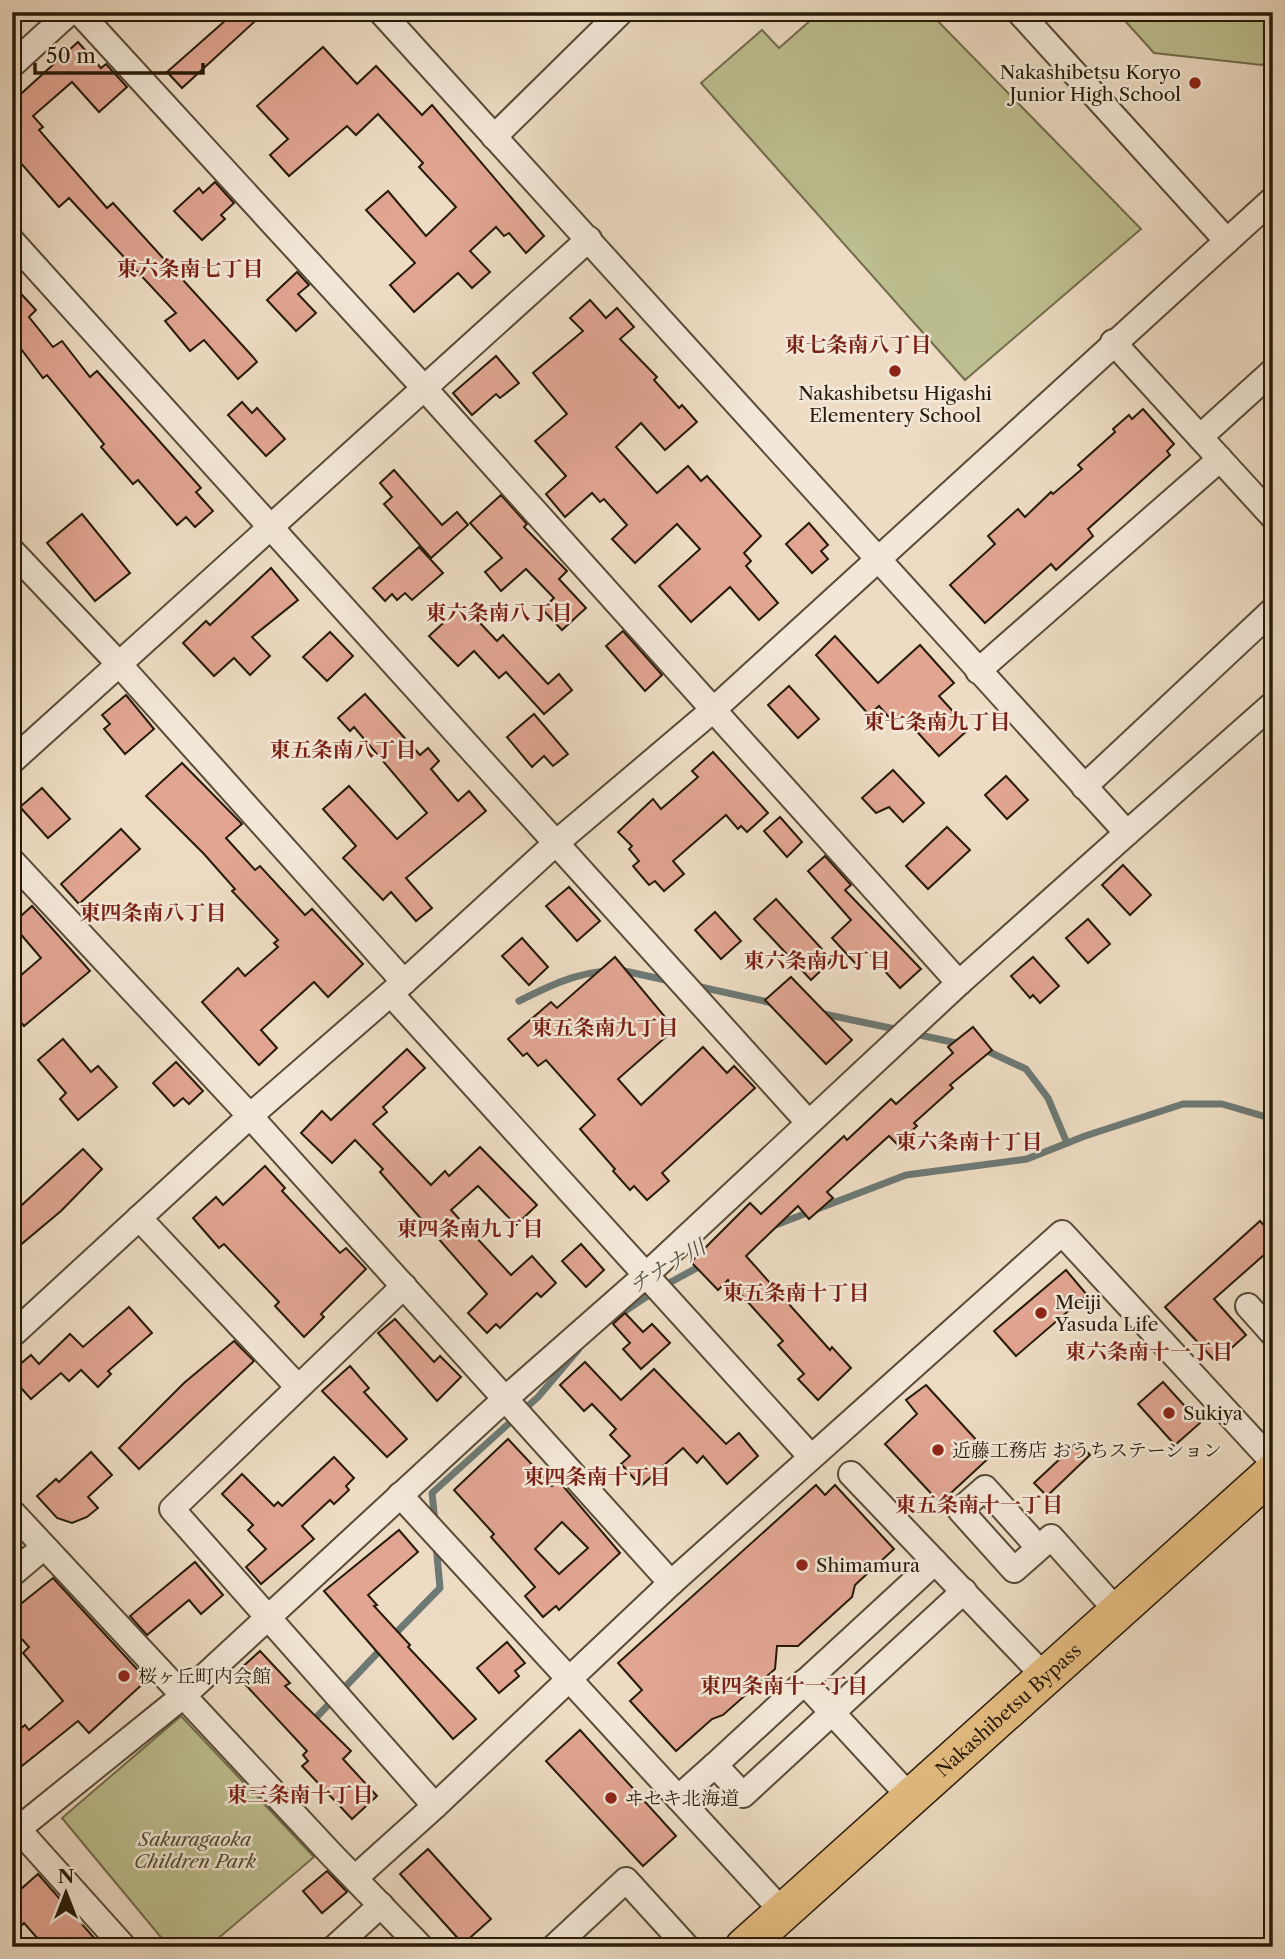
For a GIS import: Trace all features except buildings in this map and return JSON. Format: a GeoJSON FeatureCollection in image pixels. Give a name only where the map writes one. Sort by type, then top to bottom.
{"type":"FeatureCollection","features":[{"type":"Feature","properties":{"kind":"highway","name":"Nakashibetsu Bypass"},"geometry":{"type":"LineString","coordinates":[[744,1947],[1116,1610],[1273,1472]]}},
{"type":"Feature","properties":{"kind":"street"},"geometry":{"type":"LineString","coordinates":[[12,65],[70,12]]}},
{"type":"Feature","properties":{"kind":"street"},"geometry":{"type":"LineString","coordinates":[[79,12],[425,389],[959,983]]}},
{"type":"Feature","properties":{"kind":"street"},"geometry":{"type":"LineString","coordinates":[[494,137],[621,12]]}},
{"type":"Feature","properties":{"kind":"street"},"geometry":{"type":"LineString","coordinates":[[1019,12],[1227,240]]}},
{"type":"Feature","properties":{"kind":"street"},"geometry":{"type":"LineString","coordinates":[[394,17],[494,137],[1127,833]]}},
{"type":"Feature","properties":{"kind":"street"},"geometry":{"type":"LineString","coordinates":[[12,1335],[250,1116],[397,988],[556,843],[713,710],[1113,342],[1273,199]]}},
{"type":"Feature","properties":{"kind":"street"},"geometry":{"type":"LineString","coordinates":[[12,761],[589,239]]}},
{"type":"Feature","properties":{"kind":"street"},"geometry":{"type":"LineString","coordinates":[[12,241],[808,1122]]}},
{"type":"Feature","properties":{"kind":"street"},"geometry":{"type":"LineString","coordinates":[[1113,342],[1273,517]]}},
{"type":"Feature","properties":{"kind":"street"},"geometry":{"type":"LineString","coordinates":[[1200,437],[1273,371]]}},
{"type":"Feature","properties":{"kind":"street"},"geometry":{"type":"LineString","coordinates":[[978,671],[1220,459]]}},
{"type":"Feature","properties":{"kind":"street"},"geometry":{"type":"LineString","coordinates":[[12,551],[119,664],[646,1275],[811,1457]]}},
{"type":"Feature","properties":{"kind":"street"},"geometry":{"type":"LineString","coordinates":[[1084,787],[1273,610]]}},
{"type":"Feature","properties":{"kind":"street"},"geometry":{"type":"LineString","coordinates":[[124,1947],[15,1831],[183,1696],[505,1399],[646,1275],[959,983],[1273,704]]}},
{"type":"Feature","properties":{"kind":"street"},"geometry":{"type":"LineString","coordinates":[[12,861],[250,1116],[671,1583]]}},
{"type":"Feature","properties":{"kind":"street"},"geometry":{"type":"LineString","coordinates":[[139,1218],[298,1387]]}},
{"type":"Feature","properties":{"kind":"street"},"geometry":{"type":"LineString","coordinates":[[355,1878],[671,1583],[1062,1233],[1273,1462]]}},
{"type":"Feature","properties":{"kind":"street"},"geometry":{"type":"LineString","coordinates":[[404,1286],[172,1509],[435,1806]]}},
{"type":"Feature","properties":{"kind":"street"},"geometry":{"type":"LineString","coordinates":[[1248,1306],[1273,1334]]}},
{"type":"Feature","properties":{"kind":"street"},"geometry":{"type":"LineString","coordinates":[[851,1474],[1045,1676]]}},
{"type":"Feature","properties":{"kind":"street"},"geometry":{"type":"LineString","coordinates":[[400,1495],[783,1912]]}},
{"type":"Feature","properties":{"kind":"street"},"geometry":{"type":"LineString","coordinates":[[12,1512],[422,1947]]}},
{"type":"Feature","properties":{"kind":"street"},"geometry":{"type":"LineString","coordinates":[[1039,1548],[1051,1538],[1116,1610]]}},
{"type":"Feature","properties":{"kind":"street"},"geometry":{"type":"LineString","coordinates":[[12,1574],[44,1547]]}},
{"type":"Feature","properties":{"kind":"street"},"geometry":{"type":"LineString","coordinates":[[678,1798],[935,1562]]}},
{"type":"Feature","properties":{"kind":"street"},"geometry":{"type":"LineString","coordinates":[[715,1765],[743,1795],[964,1591]]}},
{"type":"Feature","properties":{"kind":"street"},"geometry":{"type":"LineString","coordinates":[[804,1682],[911,1798]]}},
{"type":"Feature","properties":{"kind":"street"},"geometry":{"type":"LineString","coordinates":[[554,1947],[626,1880],[687,1947]]}},
{"type":"Feature","properties":{"kind":"street"},"geometry":{"type":"LineString","coordinates":[[335,1947],[382,1905]]}},
{"type":"Feature","properties":{"kind":"green space"},"geometry":{"type":"Polygon","coordinates":[[[820,12],[929,12],[1141,229],[965,380],[701,83],[762,30],[779,48],[820,12]]]}},
{"type":"Feature","properties":{"kind":"green space"},"geometry":{"type":"Polygon","coordinates":[[[1117,12],[1273,12],[1273,55],[1262,65],[1154,53],[1117,12]]]}},
{"type":"Feature","properties":{"kind":"green space","name":"Sakuragaoka Children Park"},"geometry":{"type":"Polygon","coordinates":[[[181,1716],[314,1857],[208,1947],[169,1947],[62,1818],[181,1716]]]}},
{"type":"Feature","properties":{"kind":"waterway"},"geometry":{"type":"LineString","coordinates":[[620,970],[670,981]]}},
{"type":"Feature","properties":{"kind":"waterway"},"geometry":{"type":"LineString","coordinates":[[519,1001],[574,977],[609,971]]}},
{"type":"Feature","properties":{"kind":"waterway"},"geometry":{"type":"LineString","coordinates":[[696,986],[773,1003]]}},
{"type":"Feature","properties":{"kind":"waterway"},"geometry":{"type":"LineString","coordinates":[[819,1013],[900,1030]]}},
{"type":"Feature","properties":{"kind":"waterway"},"geometry":{"type":"LineString","coordinates":[[915,1034],[961,1044]]}},
{"type":"Feature","properties":{"kind":"waterway"},"geometry":{"type":"LineString","coordinates":[[983,1049],[1026,1069],[1048,1098],[1067,1143]]}},
{"type":"Feature","properties":{"kind":"waterway","name":"チナナ川"},"geometry":{"type":"LineString","coordinates":[[773,1226],[906,1175],[1027,1159],[1085,1136],[1183,1104],[1222,1104],[1273,1119]]}},
{"type":"Feature","properties":{"kind":"waterway","name":"チナナ川"},"geometry":{"type":"LineString","coordinates":[[613,1319],[658,1289],[704,1264]]}},
{"type":"Feature","properties":{"kind":"waterway","name":"チナナ川"},"geometry":{"type":"LineString","coordinates":[[435,1522],[432,1493],[538,1397],[578,1350]]}},
{"type":"Feature","properties":{"kind":"waterway","name":"チナナ川"},"geometry":{"type":"LineString","coordinates":[[391,1638],[440,1588],[436,1544]]}},
{"type":"Feature","properties":{"kind":"waterway","name":"チナナ川"},"geometry":{"type":"LineString","coordinates":[[312,1722],[383,1647]]}},
{"type":"Feature","properties":{"kind":"place","name":"Nakashibetsu Koryo Junior High School"},"geometry":{"type":"Point","coordinates":[1195,83]}},
{"type":"Feature","properties":{"kind":"place","name":"Nakashibetsu Higashi Elementery School"},"geometry":{"type":"Point","coordinates":[895,371]}},
{"type":"Feature","properties":{"kind":"place","name":"Meiji Yasuda Life"},"geometry":{"type":"Point","coordinates":[1041,1313]}},
{"type":"Feature","properties":{"kind":"place","name":"Sukiya"},"geometry":{"type":"Point","coordinates":[1169,1413]}},
{"type":"Feature","properties":{"kind":"place","name":"近藤工務店 おうちステーション"},"geometry":{"type":"Point","coordinates":[938,1450]}},
{"type":"Feature","properties":{"kind":"place","name":"Shimamura"},"geometry":{"type":"Point","coordinates":[802,1565]}},
{"type":"Feature","properties":{"kind":"place","name":"桜ヶ丘町内会館"},"geometry":{"type":"Point","coordinates":[124,1676]}},
{"type":"Feature","properties":{"kind":"place","name":"ヰセキ北海道"},"geometry":{"type":"Point","coordinates":[611,1798]}},
{"type":"Feature","properties":{"kind":"district","name":"東六条南七丁目"},"geometry":{"type":"Point","coordinates":[190,268]}},
{"type":"Feature","properties":{"kind":"district","name":"東七条南八丁目"},"geometry":{"type":"Point","coordinates":[858,344]}},
{"type":"Feature","properties":{"kind":"district","name":"東六条南八丁目"},"geometry":{"type":"Point","coordinates":[499,612]}},
{"type":"Feature","properties":{"kind":"district","name":"東七条南九丁目"},"geometry":{"type":"Point","coordinates":[937,721]}},
{"type":"Feature","properties":{"kind":"district","name":"東五条南八丁目"},"geometry":{"type":"Point","coordinates":[343,749]}},
{"type":"Feature","properties":{"kind":"district","name":"東四条南八丁目"},"geometry":{"type":"Point","coordinates":[153,912]}},
{"type":"Feature","properties":{"kind":"district","name":"東六条南九丁目"},"geometry":{"type":"Point","coordinates":[817,960]}},
{"type":"Feature","properties":{"kind":"district","name":"東五条南九丁目"},"geometry":{"type":"Point","coordinates":[605,1027]}},
{"type":"Feature","properties":{"kind":"district","name":"東六条南十丁目"},"geometry":{"type":"Point","coordinates":[969,1141]}},
{"type":"Feature","properties":{"kind":"district","name":"東四条南九丁目"},"geometry":{"type":"Point","coordinates":[470,1228]}},
{"type":"Feature","properties":{"kind":"district","name":"東五条南十丁目"},"geometry":{"type":"Point","coordinates":[796,1292]}},
{"type":"Feature","properties":{"kind":"district","name":"東六条南十一丁目"},"geometry":{"type":"Point","coordinates":[1149,1351]}},
{"type":"Feature","properties":{"kind":"district","name":"東四条南十丁目"},"geometry":{"type":"Point","coordinates":[597,1476]}},
{"type":"Feature","properties":{"kind":"district","name":"東五条南十一丁目"},"geometry":{"type":"Point","coordinates":[979,1504]}},
{"type":"Feature","properties":{"kind":"district","name":"東四条南十一丁目"},"geometry":{"type":"Point","coordinates":[784,1685]}},
{"type":"Feature","properties":{"kind":"district","name":"東三条南十丁目"},"geometry":{"type":"Point","coordinates":[300,1794]}}]}
